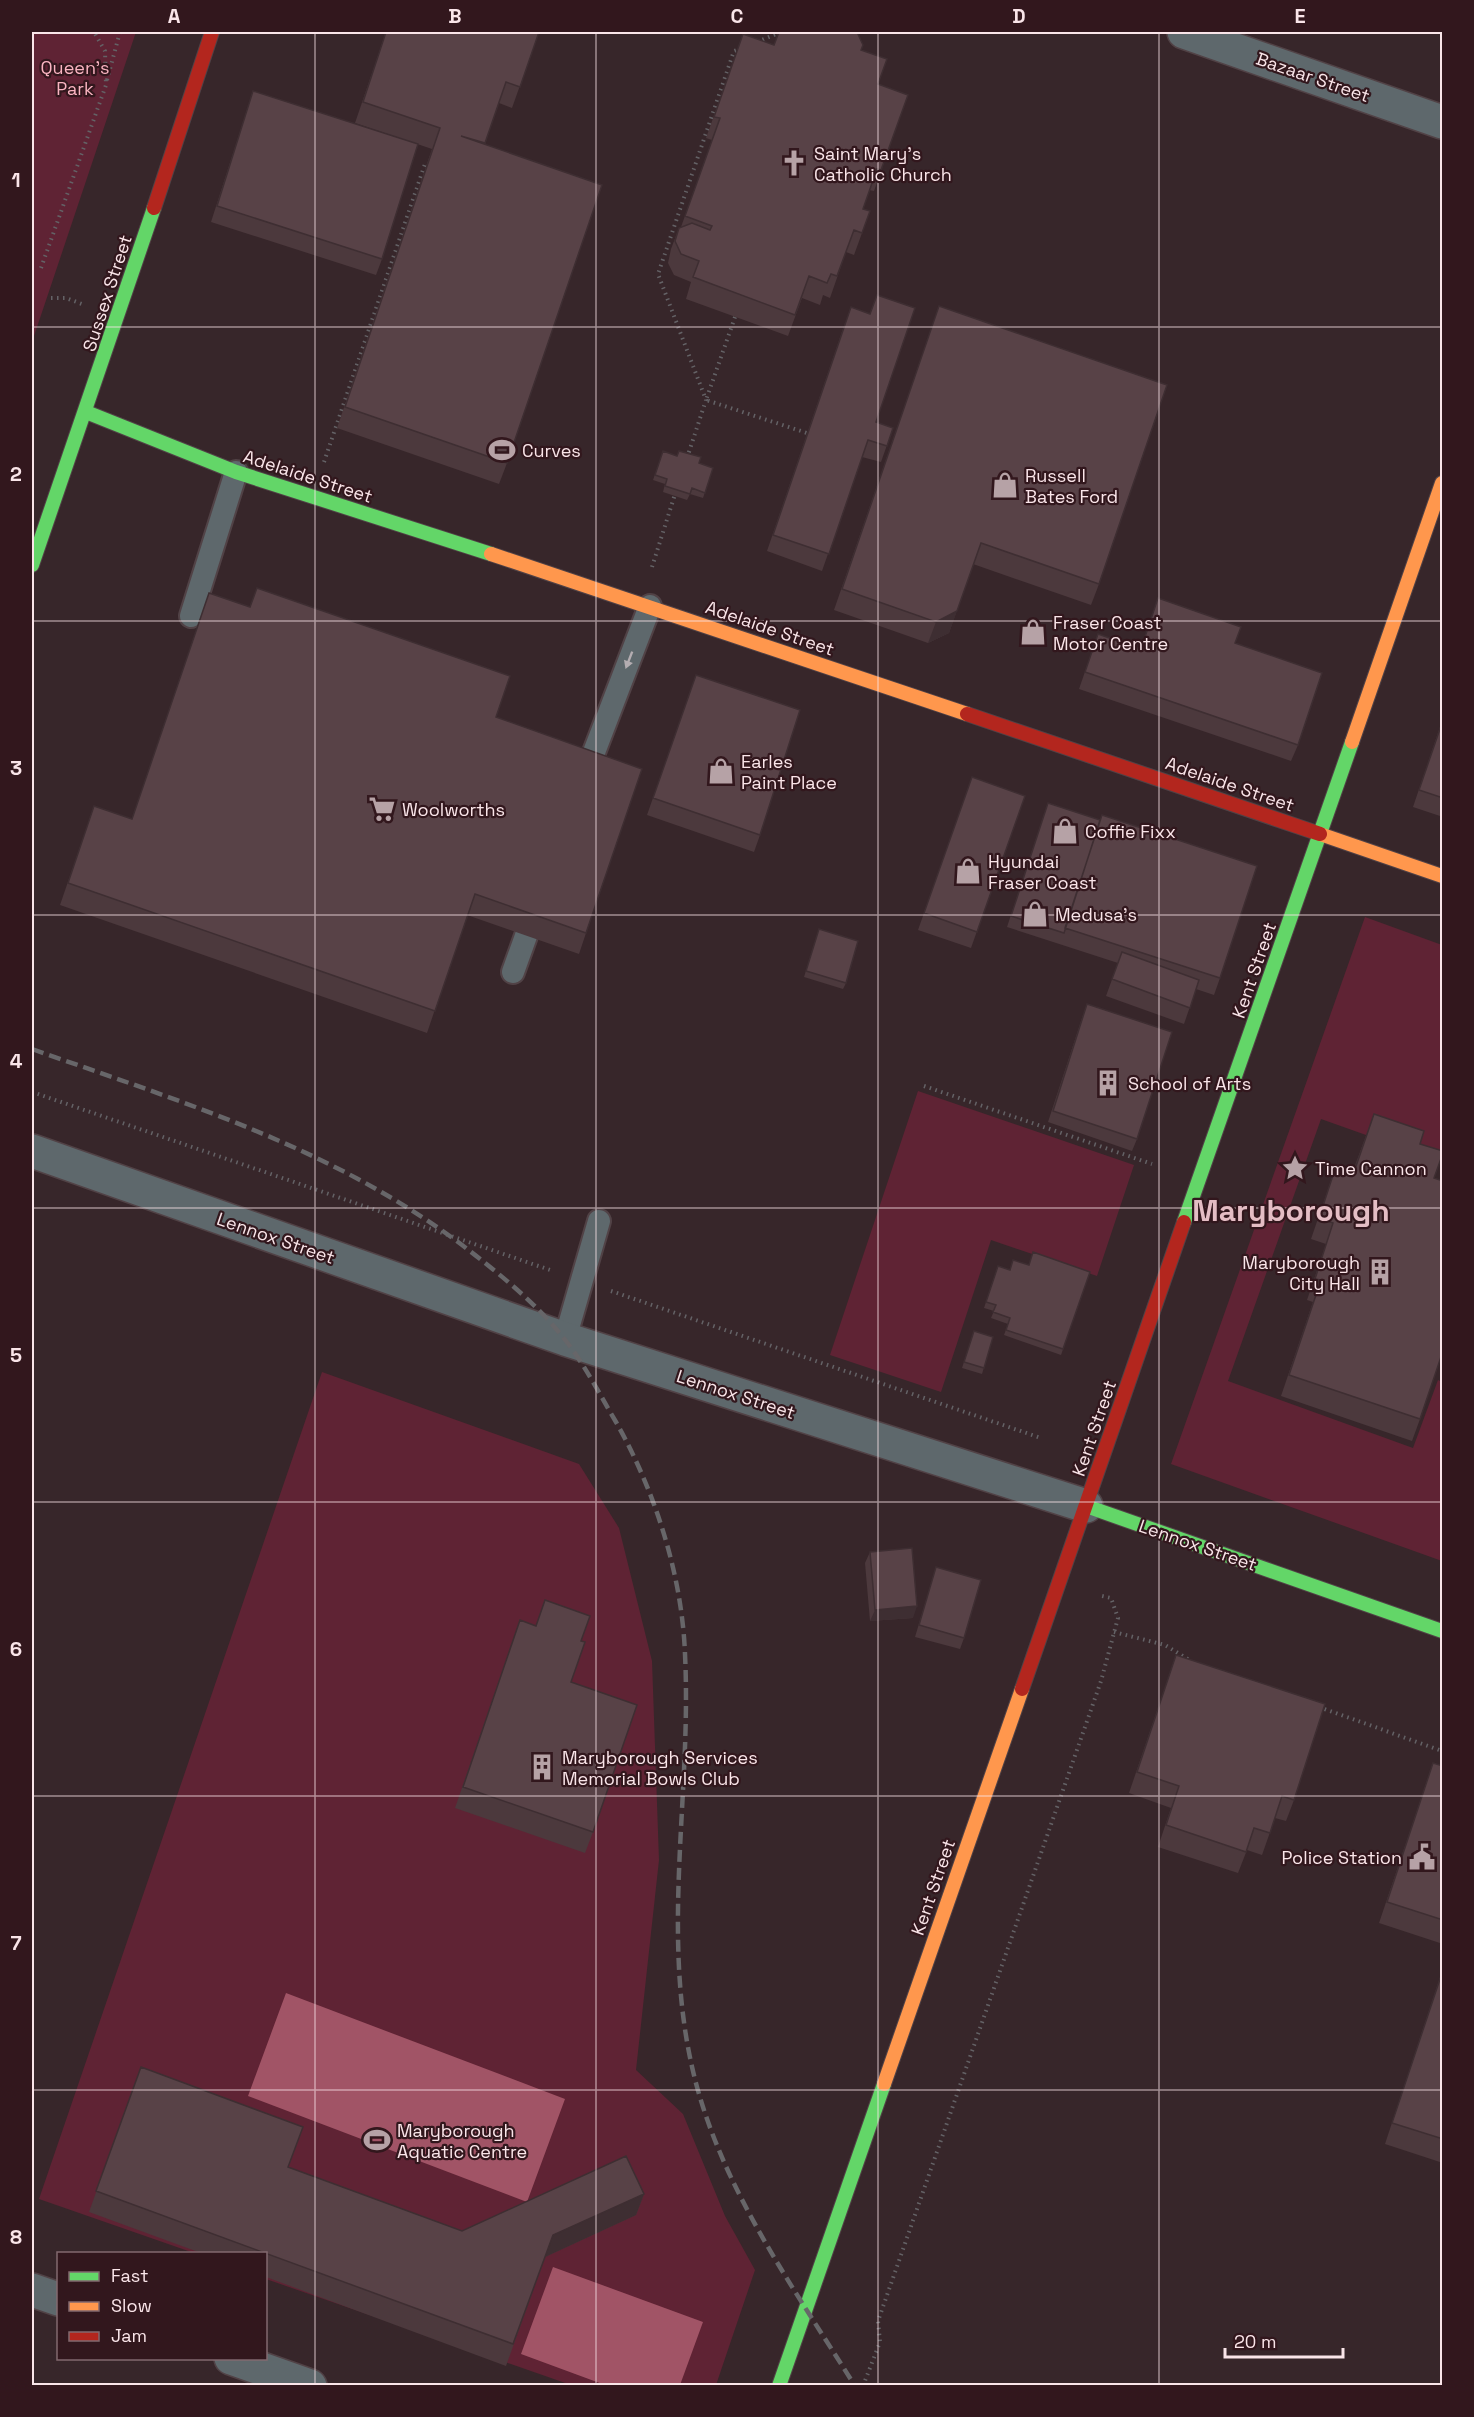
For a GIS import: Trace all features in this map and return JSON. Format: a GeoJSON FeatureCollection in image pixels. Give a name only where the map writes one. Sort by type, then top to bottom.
{"type":"FeatureCollection","features":[{"type":"Feature","properties":{"kind":"main road","name":"Sussex Street"},"geometry":{"type":"LineString","coordinates":[[32,565],[86,412],[212,32]]}},
{"type":"Feature","properties":{"kind":"main road","name":"Adelaide Street"},"geometry":{"type":"LineString","coordinates":[[86,412],[236,472],[650,606],[1443,876]]}},
{"type":"Feature","properties":{"kind":"main road","name":"Kent Street"},"geometry":{"type":"LineString","coordinates":[[779,2385],[1443,483]]}},
{"type":"Feature","properties":{"kind":"main road","name":"Lennox Street"},"geometry":{"type":"LineString","coordinates":[[1086,1506],[1443,1631]]}},
{"type":"Feature","properties":{"kind":"street","name":"Bazaar Street"},"geometry":{"type":"LineString","coordinates":[[1184,32],[1443,123]]}},
{"type":"Feature","properties":{"kind":"street","name":"Lennox Street"},"geometry":{"type":"LineString","coordinates":[[32,1151],[565,1339],[1086,1506]]}},
{"type":"Feature","properties":{"kind":"street"},"geometry":{"type":"LineString","coordinates":[[32,2290],[57,2299]]}},
{"type":"Feature","properties":{"kind":"street"},"geometry":{"type":"LineString","coordinates":[[237,2360],[310,2385]]}},
{"type":"Feature","properties":{"kind":"lane"},"geometry":{"type":"LineString","coordinates":[[191,616],[236,472]]}},
{"type":"Feature","properties":{"kind":"lane"},"geometry":{"type":"LineString","coordinates":[[577,798],[650,606]]}},
{"type":"Feature","properties":{"kind":"lane"},"geometry":{"type":"LineString","coordinates":[[513,972],[545,885]]}},
{"type":"Feature","properties":{"kind":"lane"},"geometry":{"type":"LineString","coordinates":[[565,1339],[599,1221]]}},
{"type":"Feature","properties":{"kind":"path"},"geometry":{"type":"LineString","coordinates":[[94,32],[105,51],[106,85]]}},
{"type":"Feature","properties":{"kind":"path"},"geometry":{"type":"LineString","coordinates":[[41,268],[106,85],[120,32]]}},
{"type":"Feature","properties":{"kind":"path"},"geometry":{"type":"LineString","coordinates":[[753,43],[781,32]]}},
{"type":"Feature","properties":{"kind":"path"},"geometry":{"type":"LineString","coordinates":[[705,400],[658,274],[734,51],[744,47]]}},
{"type":"Feature","properties":{"kind":"path"},"geometry":{"type":"LineString","coordinates":[[312,496],[426,161]]}},
{"type":"Feature","properties":{"kind":"path"},"geometry":{"type":"LineString","coordinates":[[689,184],[695,186]]}},
{"type":"Feature","properties":{"kind":"path"},"geometry":{"type":"LineString","coordinates":[[51,298],[66,298],[86,306]]}},
{"type":"Feature","properties":{"kind":"path"},"geometry":{"type":"LineString","coordinates":[[685,463],[735,317]]}},
{"type":"Feature","properties":{"kind":"path"},"geometry":{"type":"LineString","coordinates":[[705,400],[807,433]]}},
{"type":"Feature","properties":{"kind":"path"},"geometry":{"type":"LineString","coordinates":[[658,549],[678,484]]}},
{"type":"Feature","properties":{"kind":"path"},"geometry":{"type":"LineString","coordinates":[[924,1086],[1152,1164]]}},
{"type":"Feature","properties":{"kind":"path"},"geometry":{"type":"LineString","coordinates":[[32,1092],[1041,1438]]}},
{"type":"Feature","properties":{"kind":"path"},"geometry":{"type":"LineString","coordinates":[[863,2385],[880,2342],[878,2321],[1101,1682],[1118,1618],[1111,1598],[1102,1596]]}},
{"type":"Feature","properties":{"kind":"path"},"geometry":{"type":"LineString","coordinates":[[1114,1632],[1165,1646],[1201,1668]]}},
{"type":"Feature","properties":{"kind":"path"},"geometry":{"type":"LineString","coordinates":[[1307,1703],[1443,1750]]}},
{"type":"Feature","properties":{"kind":"green space","name":"Queen's Park"},"geometry":{"type":"Polygon","coordinates":[[[32,32],[136,32],[32,342],[32,32]]]}},
{"type":"Feature","properties":{"kind":"green space"},"geometry":{"type":"Polygon","coordinates":[[[1365,917],[1442,945],[1442,1162],[1321,1119],[1228,1381],[1413,1448],[1438,1380],[1442,1382],[1442,1561],[1171,1464],[1365,917]]]}},
{"type":"Feature","properties":{"kind":"green space"},"geometry":{"type":"Polygon","coordinates":[[[918,1091],[1134,1165],[1097,1276],[991,1240],[941,1392],[830,1355],[918,1091]]]}},
{"type":"Feature","properties":{"kind":"green space"},"geometry":{"type":"Polygon","coordinates":[[[322,1372],[579,1464],[619,1528],[652,1661],[659,1860],[636,2070],[683,2114],[725,2216],[755,2270],[716,2385],[571,2385],[267,2279],[267,2252],[191,2252],[39,2199],[322,1372]]]}},
{"type":"Feature","properties":{"kind":"shaded area"},"geometry":{"type":"Polygon","coordinates":[[[286,1993],[565,2099],[527,2202],[248,2096],[286,1993]]]}},
{"type":"Feature","properties":{"kind":"shaded area"},"geometry":{"type":"Polygon","coordinates":[[[553,2267],[703,2322],[680,2385],[605,2385],[521,2354],[553,2267]]]}},
{"type":"Feature","properties":{"kind":"building"},"geometry":{"type":"Polygon","coordinates":[[[386,32],[539,32],[520,87],[506,82],[485,143],[461,136],[602,185],[507,463],[345,407],[440,128],[363,102],[386,32]]]}},
{"type":"Feature","properties":{"kind":"building","name":"Saint Mary's Catholic Church"},"geometry":{"type":"Polygon","coordinates":[[[779,32],[857,32],[863,45],[861,50],[887,59],[878,84],[908,95],[881,170],[877,169],[863,209],[870,211],[862,233],[854,230],[837,276],[831,274],[827,283],[809,276],[795,315],[693,277],[699,261],[681,254],[675,241],[679,228],[692,223],[710,230],[712,226],[685,216],[720,118],[714,117],[743,34],[774,45],[779,32]]]}},
{"type":"Feature","properties":{"kind":"building"},"geometry":{"type":"Polygon","coordinates":[[[253,91],[418,144],[382,259],[217,206],[253,91]]]}},
{"type":"Feature","properties":{"kind":"building"},"geometry":{"type":"Polygon","coordinates":[[[877,295],[915,308],[876,422],[893,428],[887,446],[868,440],[829,554],[773,535],[851,307],[870,314],[877,295]]]}},
{"type":"Feature","properties":{"kind":"building","name":"Russell Bates Ford"},"geometry":{"type":"Polygon","coordinates":[[[939,306],[1167,385],[1099,584],[981,543],[957,611],[936,622],[842,589],[939,306]]]}},
{"type":"Feature","properties":{"kind":"building"},"geometry":{"type":"Polygon","coordinates":[[[663,451],[677,456],[679,451],[701,457],[699,463],[713,468],[705,493],[692,488],[690,494],[665,486],[667,479],[655,475],[663,451]]]}},
{"type":"Feature","properties":{"kind":"building","name":"Woolworths"},"geometry":{"type":"Polygon","coordinates":[[[257,588],[510,676],[496,717],[642,769],[586,933],[475,894],[435,1011],[68,883],[94,806],[132,819],[209,593],[250,607],[257,588]]]}},
{"type":"Feature","properties":{"kind":"building"},"geometry":{"type":"Polygon","coordinates":[[[1158,598],[1241,627],[1235,643],[1322,673],[1298,745],[1085,672],[1098,634],[1141,649],[1158,598]]]}},
{"type":"Feature","properties":{"kind":"building","name":"Earles Paint Place"},"geometry":{"type":"Polygon","coordinates":[[[696,675],[800,710],[760,835],[653,798],[696,675]]]}},
{"type":"Feature","properties":{"kind":"building"},"geometry":{"type":"Polygon","coordinates":[[[1443,720],[1443,798],[1419,790],[1443,720]]]}},
{"type":"Feature","properties":{"kind":"building","name":"Hyundai Fraser Coast"},"geometry":{"type":"Polygon","coordinates":[[[972,777],[1025,796],[977,932],[924,913],[972,777]]]}},
{"type":"Feature","properties":{"kind":"building"},"geometry":{"type":"Polygon","coordinates":[[[1048,803],[1100,820],[1064,933],[1011,916],[1048,803]]]}},
{"type":"Feature","properties":{"kind":"building"},"geometry":{"type":"Polygon","coordinates":[[[1102,815],[1257,866],[1220,978],[1065,928],[1102,815]]]}},
{"type":"Feature","properties":{"kind":"building"},"geometry":{"type":"Polygon","coordinates":[[[819,929],[858,941],[846,983],[806,971],[819,929]]]}},
{"type":"Feature","properties":{"kind":"building"},"geometry":{"type":"Polygon","coordinates":[[[1122,952],[1199,980],[1190,1008],[1112,979],[1122,952]]]}},
{"type":"Feature","properties":{"kind":"building","name":"School of Arts"},"geometry":{"type":"Polygon","coordinates":[[[1087,1004],[1172,1032],[1137,1139],[1053,1111],[1087,1004]]]}},
{"type":"Feature","properties":{"kind":"building","name":"Maryborough City Hall"},"geometry":{"type":"Polygon","coordinates":[[[1374,1114],[1424,1131],[1420,1144],[1443,1151],[1434,1178],[1443,1181],[1443,1351],[1420,1419],[1289,1375],[1321,1280],[1315,1279],[1333,1223],[1319,1218],[1336,1166],[1354,1172],[1374,1114]]]}},
{"type":"Feature","properties":{"kind":"building"},"geometry":{"type":"Polygon","coordinates":[[[1033,1252],[1090,1272],[1063,1349],[1006,1330],[1010,1318],[993,1312],[996,1305],[986,1302],[998,1266],[1010,1270],[1013,1260],[1029,1265],[1033,1252]]]}},
{"type":"Feature","properties":{"kind":"building"},"geometry":{"type":"Polygon","coordinates":[[[974,1331],[993,1337],[984,1368],[964,1362],[974,1331]]]}},
{"type":"Feature","properties":{"kind":"building"},"geometry":{"type":"Polygon","coordinates":[[[912,1548],[917,1606],[875,1610],[870,1552],[912,1548]]]}},
{"type":"Feature","properties":{"kind":"building"},"geometry":{"type":"Polygon","coordinates":[[[936,1567],[981,1580],[964,1638],[919,1625],[936,1567]]]}},
{"type":"Feature","properties":{"kind":"building","name":"Maryborough Services Memorial Bowls Club"},"geometry":{"type":"Polygon","coordinates":[[[545,1600],[590,1616],[581,1641],[585,1642],[571,1682],[637,1705],[593,1832],[463,1787],[520,1620],[536,1626],[545,1600]]]}},
{"type":"Feature","properties":{"kind":"building"},"geometry":{"type":"Polygon","coordinates":[[[1176,1655],[1325,1704],[1294,1800],[1282,1796],[1270,1833],[1254,1828],[1246,1852],[1166,1825],[1179,1786],[1137,1772],[1176,1655]]]}},
{"type":"Feature","properties":{"kind":"building","name":"Police Station"},"geometry":{"type":"Polygon","coordinates":[[[1433,1763],[1443,1766],[1443,1920],[1387,1902],[1433,1763]]]}},
{"type":"Feature","properties":{"kind":"building"},"geometry":{"type":"Polygon","coordinates":[[[1443,1970],[1443,2139],[1392,2123],[1443,1970]]]}},
{"type":"Feature","properties":{"kind":"building"},"geometry":{"type":"Polygon","coordinates":[[[141,2067],[303,2127],[288,2167],[462,2231],[626,2156],[644,2194],[553,2235],[513,2344],[96,2191],[141,2067]]]}},
{"type":"Feature","properties":{"kind":"railway"},"geometry":{"type":"LineString","coordinates":[[32,1049],[152,1091],[268,1136],[380,1191],[433,1225],[517,1290],[557,1330],[586,1371],[616,1422],[643,1476],[664,1534],[683,1624],[686,1709],[678,1925],[680,1979],[686,2033],[697,2087],[710,2127],[744,2204],[787,2278],[855,2386]]}},
{"type":"Feature","properties":{"kind":"traffic: fast"},"geometry":{"type":"LineString","coordinates":[[32,565],[154,208]]}},
{"type":"Feature","properties":{"kind":"traffic: fast"},"geometry":{"type":"LineString","coordinates":[[86,412],[236,472],[491,554]]}},
{"type":"Feature","properties":{"kind":"traffic: fast"},"geometry":{"type":"LineString","coordinates":[[1184,1222],[1352,742]]}},
{"type":"Feature","properties":{"kind":"traffic: fast"},"geometry":{"type":"LineString","coordinates":[[1086,1506],[1442,1631]]}},
{"type":"Feature","properties":{"kind":"traffic: fast"},"geometry":{"type":"LineString","coordinates":[[779,2386],[884,2084]]}},
{"type":"Feature","properties":{"kind":"traffic: slow"},"geometry":{"type":"LineString","coordinates":[[1352,742],[1442,483]]}},
{"type":"Feature","properties":{"kind":"traffic: slow"},"geometry":{"type":"LineString","coordinates":[[491,554],[967,714]]}},
{"type":"Feature","properties":{"kind":"traffic: slow"},"geometry":{"type":"LineString","coordinates":[[1320,834],[1442,876]]}},
{"type":"Feature","properties":{"kind":"traffic: slow"},"geometry":{"type":"LineString","coordinates":[[884,2084],[1022,1689]]}},
{"type":"Feature","properties":{"kind":"traffic: jam"},"geometry":{"type":"LineString","coordinates":[[154,208],[212,32]]}},
{"type":"Feature","properties":{"kind":"traffic: jam"},"geometry":{"type":"LineString","coordinates":[[967,714],[1320,834]]}},
{"type":"Feature","properties":{"kind":"traffic: jam"},"geometry":{"type":"LineString","coordinates":[[1022,1689],[1184,1222]]}},
{"type":"Feature","properties":{"kind":"place","name":"Saint Mary's Catholic Church"},"geometry":{"type":"Point","coordinates":[794,163]}},
{"type":"Feature","properties":{"kind":"place","name":"Curves"},"geometry":{"type":"Point","coordinates":[502,450]}},
{"type":"Feature","properties":{"kind":"place","name":"Russell Bates Ford"},"geometry":{"type":"Point","coordinates":[1005,485]}},
{"type":"Feature","properties":{"kind":"place","name":"Fraser Coast Motor Centre"},"geometry":{"type":"Point","coordinates":[1033,632]}},
{"type":"Feature","properties":{"kind":"place","name":"Earles Paint Place"},"geometry":{"type":"Point","coordinates":[721,771]}},
{"type":"Feature","properties":{"kind":"place","name":"Woolworths"},"geometry":{"type":"Point","coordinates":[382,809]}},
{"type":"Feature","properties":{"kind":"place","name":"Coffie Fixx"},"geometry":{"type":"Point","coordinates":[1065,831]}},
{"type":"Feature","properties":{"kind":"place","name":"Hyundai Fraser Coast"},"geometry":{"type":"Point","coordinates":[968,871]}},
{"type":"Feature","properties":{"kind":"place","name":"Medusa's"},"geometry":{"type":"Point","coordinates":[1035,914]}},
{"type":"Feature","properties":{"kind":"place","name":"School of Arts"},"geometry":{"type":"Point","coordinates":[1108,1083]}},
{"type":"Feature","properties":{"kind":"place","name":"Time Cannon"},"geometry":{"type":"Point","coordinates":[1295,1168]}},
{"type":"Feature","properties":{"kind":"place","name":"Maryborough City Hall"},"geometry":{"type":"Point","coordinates":[1380,1272]}},
{"type":"Feature","properties":{"kind":"place","name":"Maryborough Services Memorial Bowls Club"},"geometry":{"type":"Point","coordinates":[542,1767]}},
{"type":"Feature","properties":{"kind":"place","name":"Police Station"},"geometry":{"type":"Point","coordinates":[1422,1857]}},
{"type":"Feature","properties":{"kind":"place","name":"Maryborough Aquatic Centre"},"geometry":{"type":"Point","coordinates":[377,2140]}},
{"type":"Feature","properties":{"kind":"district","name":"Maryborough"},"geometry":{"type":"Point","coordinates":[1291,1210]}}]}
